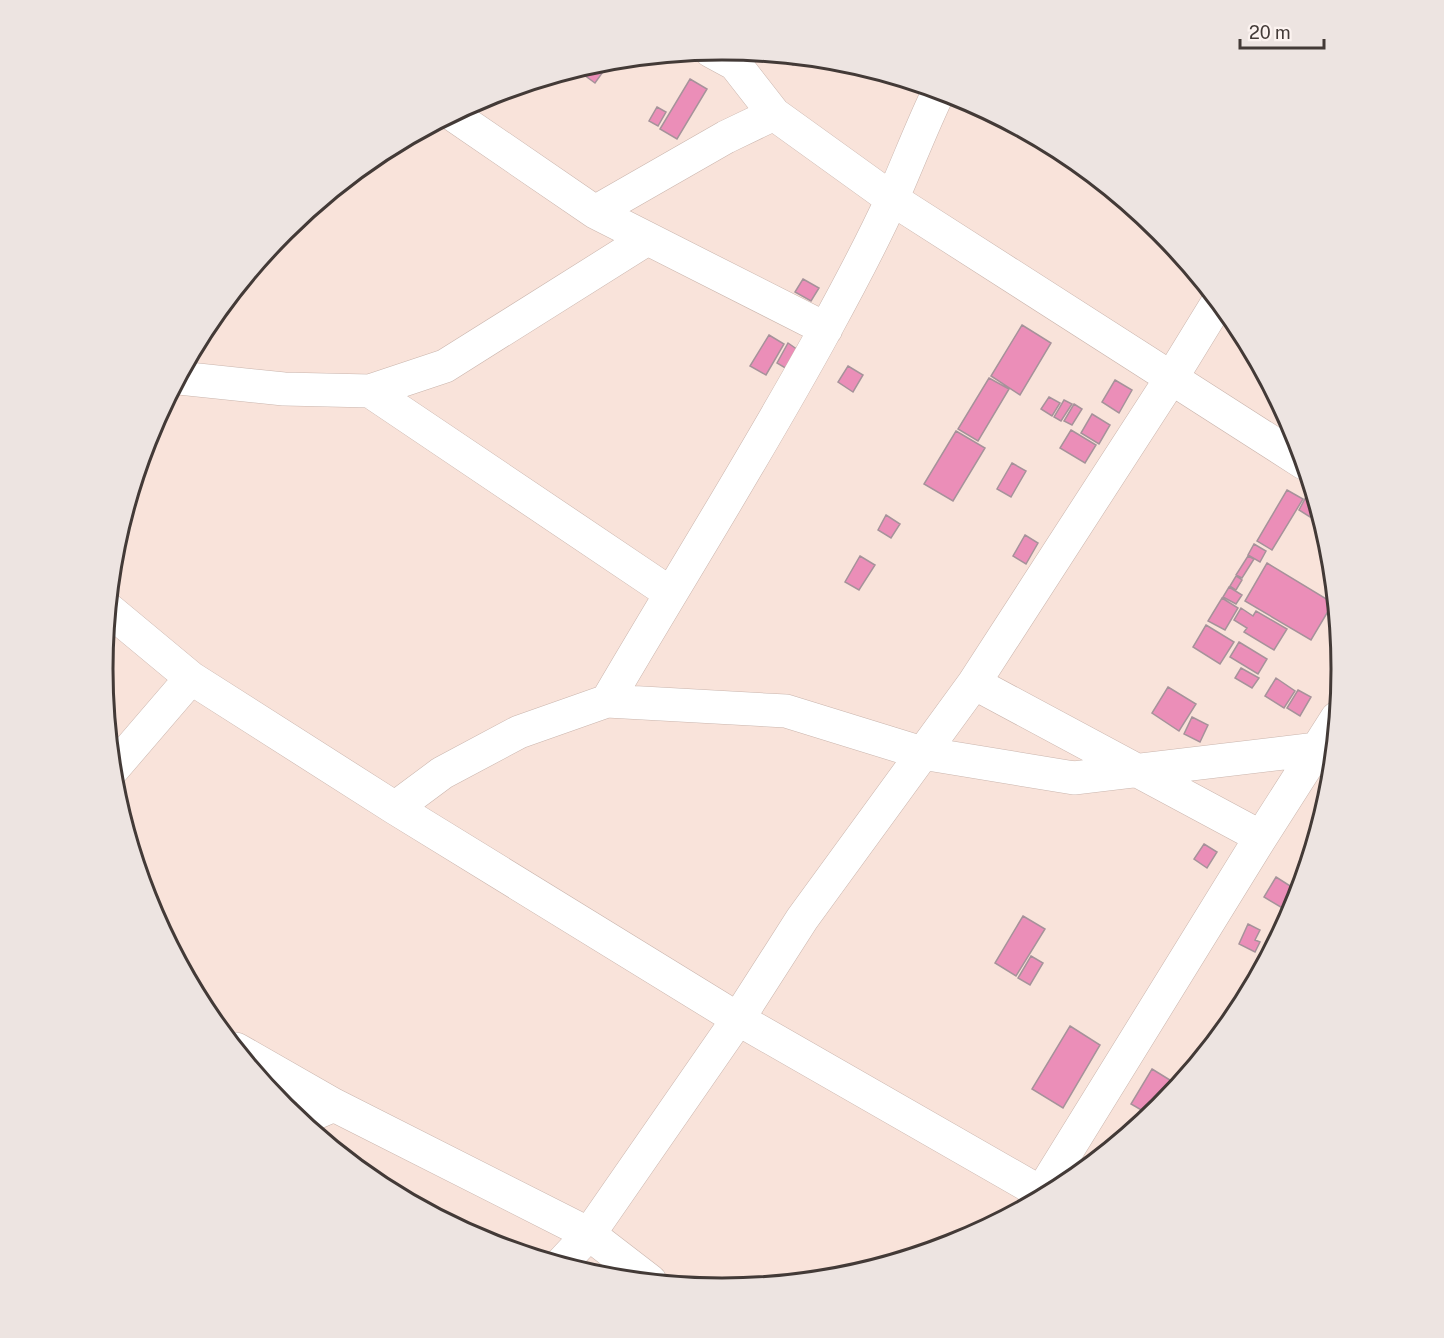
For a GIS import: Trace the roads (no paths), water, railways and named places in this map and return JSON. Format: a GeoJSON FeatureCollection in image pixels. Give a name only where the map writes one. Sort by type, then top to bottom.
{"type":"FeatureCollection","features":[{"type":"Feature","properties":{"kind":"street"},"geometry":{"type":"LineString","coordinates":[[734,60],[774,114],[892,199],[1292,455]]}},
{"type":"Feature","properties":{"kind":"street"},"geometry":{"type":"LineString","coordinates":[[607,700],[670,592],[752,461],[825,329],[892,199],[935,99]]}},
{"type":"Feature","properties":{"kind":"street"},"geometry":{"type":"LineString","coordinates":[[595,212],[726,137],[774,114]]}},
{"type":"Feature","properties":{"kind":"street"},"geometry":{"type":"LineString","coordinates":[[460,120],[595,212],[825,329]]}},
{"type":"Feature","properties":{"kind":"street"},"geometry":{"type":"LineString","coordinates":[[187,379],[284,389],[370,391],[445,366],[647,239]]}},
{"type":"Feature","properties":{"kind":"street"},"geometry":{"type":"LineString","coordinates":[[567,1258],[589,1234],[738,1019],[802,918],[974,683],[1213,310]]}},
{"type":"Feature","properties":{"kind":"street"},"geometry":{"type":"LineString","coordinates":[[370,391],[670,592]]}},
{"type":"Feature","properties":{"kind":"street"},"geometry":{"type":"LineString","coordinates":[[115,615],[191,678],[395,808],[738,1019],[1036,1190]]}},
{"type":"Feature","properties":{"kind":"street"},"geometry":{"type":"LineString","coordinates":[[120,760],[191,678]]}},
{"type":"Feature","properties":{"kind":"street"},"geometry":{"type":"LineString","coordinates":[[974,683],[1261,837]]}},
{"type":"Feature","properties":{"kind":"street"},"geometry":{"type":"LineString","coordinates":[[395,808],[442,773],[519,732],[607,700],[786,711],[922,753],[1074,778],[1317,749]]}},
{"type":"Feature","properties":{"kind":"street"},"geometry":{"type":"LineString","coordinates":[[1051,1180],[1261,837],[1328,733]]}},
{"type":"Feature","properties":{"kind":"street"},"geometry":{"type":"LineString","coordinates":[[255,1060],[334,1105],[589,1234],[639,1272]]}},
{"type":"Feature","properties":{"kind":"street"},"geometry":{"type":"LineString","coordinates":[[308,1116],[334,1105]]}}]}
